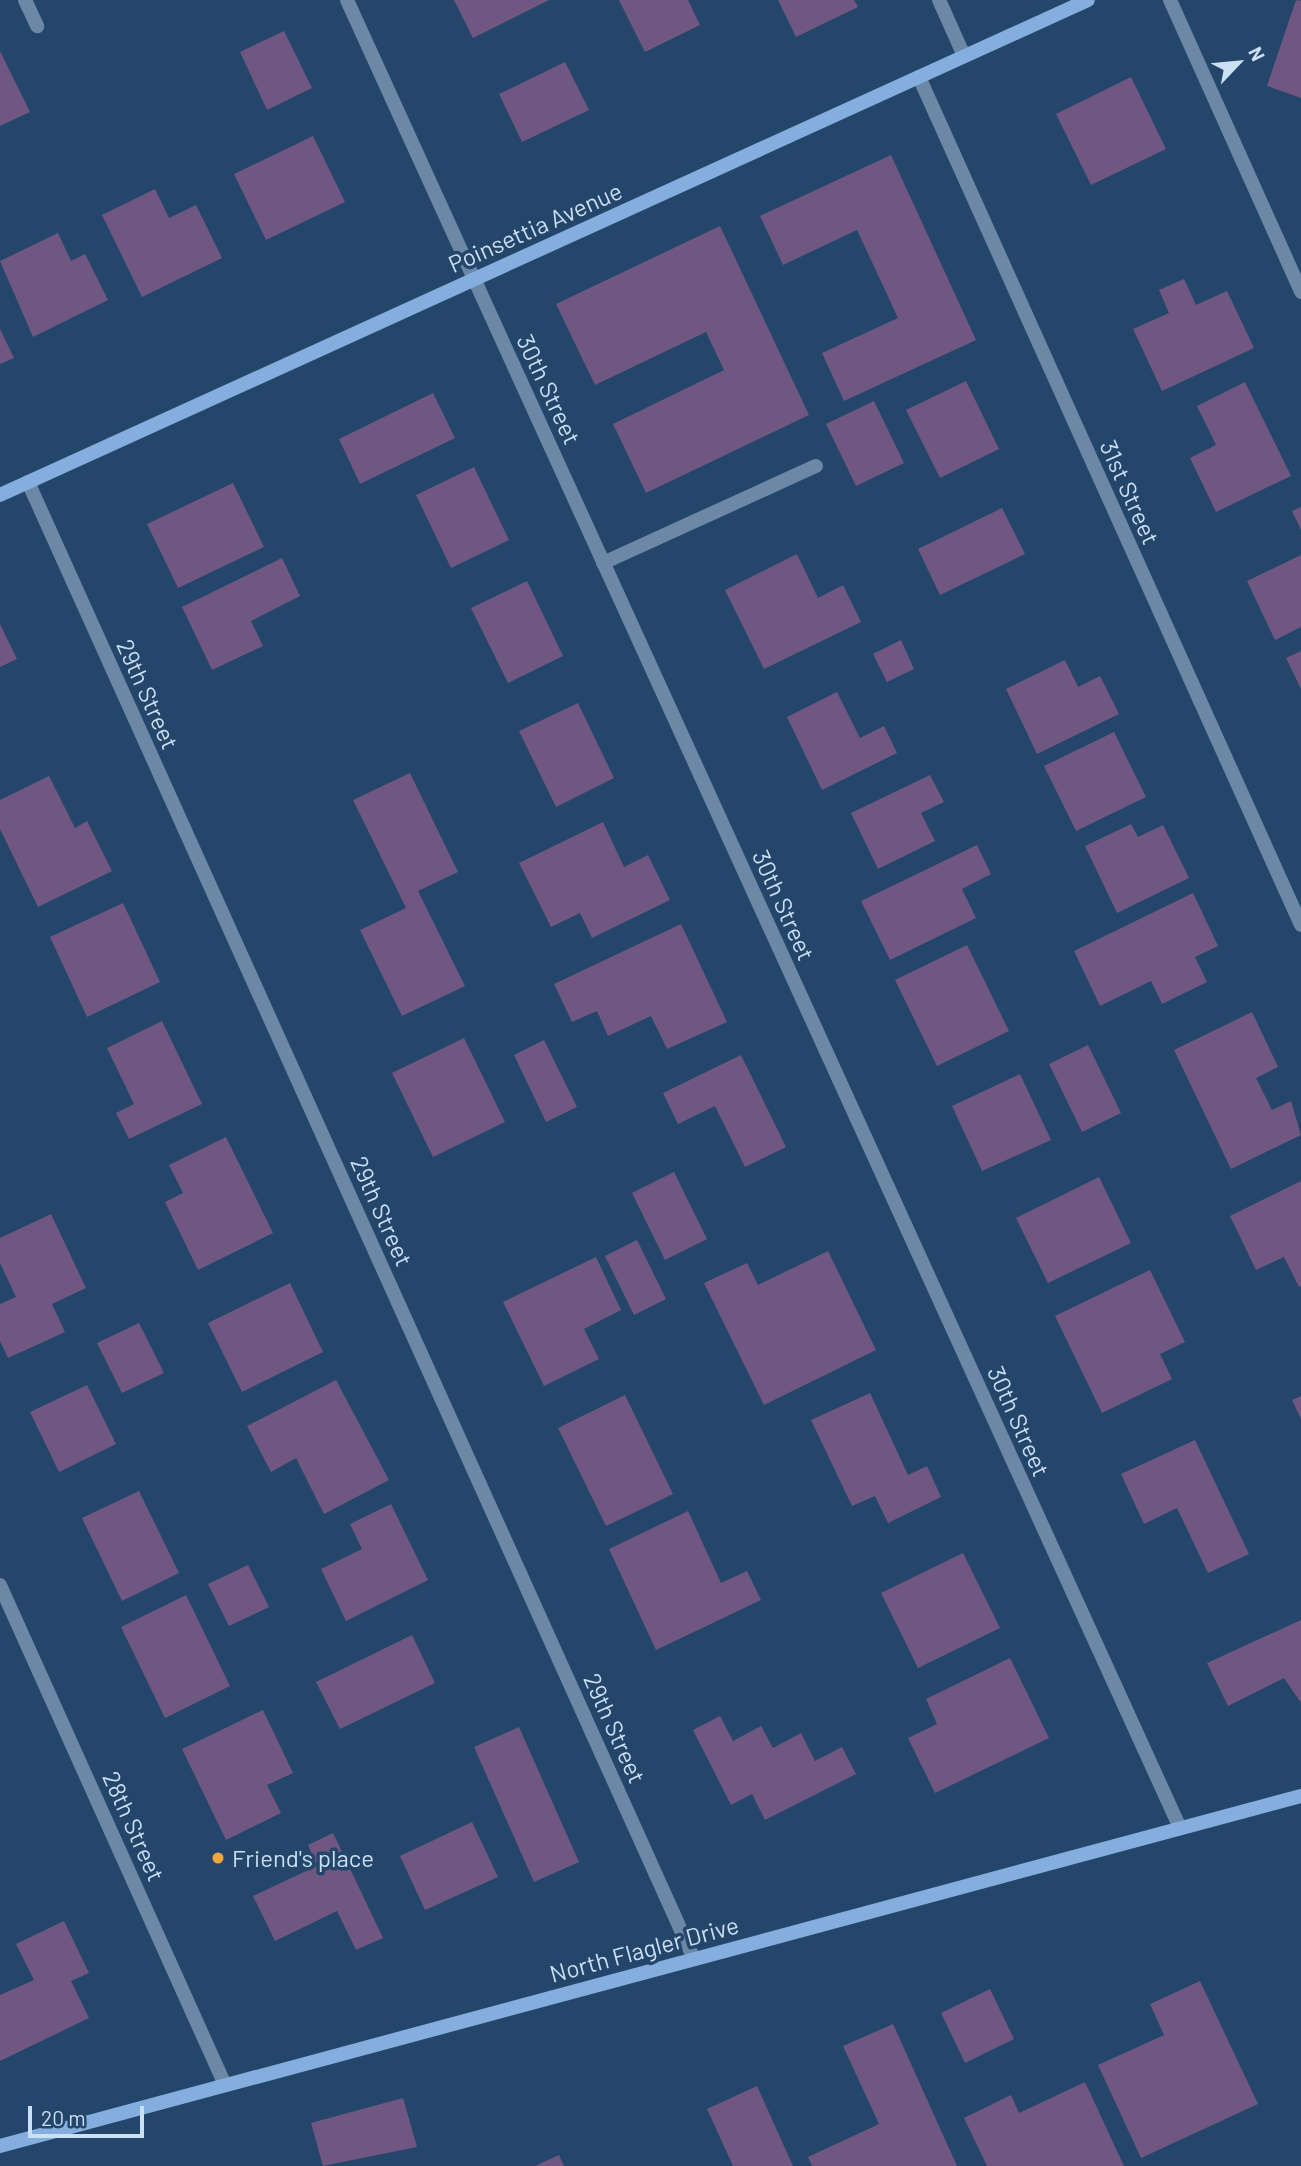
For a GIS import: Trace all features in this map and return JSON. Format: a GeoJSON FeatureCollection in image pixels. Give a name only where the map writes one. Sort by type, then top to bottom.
{"type":"FeatureCollection","features":[{"type":"Feature","properties":{"kind":"street"},"geometry":{"type":"LineString","coordinates":[[25,0],[37,26]]}},
{"type":"Feature","properties":{"kind":"street"},"geometry":{"type":"LineString","coordinates":[[939,0],[964,56]]}},
{"type":"Feature","properties":{"kind":"street","name":"Poinsettia Avenue"},"geometry":{"type":"LineString","coordinates":[[0,495],[1088,0]]}},
{"type":"Feature","properties":{"kind":"street"},"geometry":{"type":"LineString","coordinates":[[1170,0],[1301,292]]}},
{"type":"Feature","properties":{"kind":"street","name":"30th Street"},"geometry":{"type":"LineString","coordinates":[[351,1],[474,279],[1180,1828]]}},
{"type":"Feature","properties":{"kind":"street","name":"31st Street"},"geometry":{"type":"LineString","coordinates":[[919,77],[1301,925]]}},
{"type":"Feature","properties":{"kind":"street"},"geometry":{"type":"LineString","coordinates":[[603,563],[816,466]]}},
{"type":"Feature","properties":{"kind":"street","name":"29th Street"},"geometry":{"type":"LineString","coordinates":[[27,482],[694,1959]]}},
{"type":"Feature","properties":{"kind":"street","name":"28th Street"},"geometry":{"type":"LineString","coordinates":[[0,1585],[225,2085]]}},
{"type":"Feature","properties":{"kind":"street","name":"North Flagler Drive"},"geometry":{"type":"LineString","coordinates":[[0,2146],[1301,1796]]}},
{"type":"Feature","properties":{"kind":"building"},"geometry":{"type":"Polygon","coordinates":[[[454,0],[549,0],[473,38],[454,0]]]}},
{"type":"Feature","properties":{"kind":"building"},"geometry":{"type":"Polygon","coordinates":[[[619,0],[688,0],[700,25],[645,52],[619,0]]]}},
{"type":"Feature","properties":{"kind":"building"},"geometry":{"type":"Polygon","coordinates":[[[778,0],[854,0],[858,7],[796,37],[778,0]]]}},
{"type":"Feature","properties":{"kind":"building"},"geometry":{"type":"Polygon","coordinates":[[[1296,0],[1301,1],[1301,98],[1267,86],[1296,0]]]}},
{"type":"Feature","properties":{"kind":"building"},"geometry":{"type":"Polygon","coordinates":[[[284,31],[312,88],[267,110],[240,52],[284,31]]]}},
{"type":"Feature","properties":{"kind":"building"},"geometry":{"type":"Polygon","coordinates":[[[0,51],[30,112],[0,126],[0,51]]]}},
{"type":"Feature","properties":{"kind":"building"},"geometry":{"type":"Polygon","coordinates":[[[565,62],[589,110],[522,142],[499,94],[565,62]]]}},
{"type":"Feature","properties":{"kind":"building"},"geometry":{"type":"Polygon","coordinates":[[[1131,77],[1166,149],[1091,185],[1056,114],[1131,77]]]}},
{"type":"Feature","properties":{"kind":"building"},"geometry":{"type":"Polygon","coordinates":[[[313,136],[345,202],[266,240],[234,174],[313,136]]]}},
{"type":"Feature","properties":{"kind":"building"},"geometry":{"type":"Polygon","coordinates":[[[891,155],[976,340],[844,401],[822,353],[898,318],[857,230],[783,265],[760,216],[891,155]]]}},
{"type":"Feature","properties":{"kind":"building"},"geometry":{"type":"Polygon","coordinates":[[[155,189],[169,218],[196,205],[222,258],[142,297],[102,215],[155,189]]]}},
{"type":"Feature","properties":{"kind":"building"},"geometry":{"type":"Polygon","coordinates":[[[720,226],[809,415],[646,493],[613,424],[724,370],[706,332],[595,385],[556,304],[720,226]]]}},
{"type":"Feature","properties":{"kind":"building"},"geometry":{"type":"Polygon","coordinates":[[[58,233],[71,261],[85,254],[108,300],[33,337],[0,261],[58,233]]]}},
{"type":"Feature","properties":{"kind":"building"},"geometry":{"type":"Polygon","coordinates":[[[1184,279],[1196,305],[1227,291],[1254,348],[1162,391],[1133,329],[1169,313],[1159,290],[1184,279]]]}},
{"type":"Feature","properties":{"kind":"building"},"geometry":{"type":"Polygon","coordinates":[[[0,329],[14,358],[0,364],[0,329]]]}},
{"type":"Feature","properties":{"kind":"building"},"geometry":{"type":"Polygon","coordinates":[[[966,381],[999,449],[940,478],[906,410],[966,381]]]}},
{"type":"Feature","properties":{"kind":"building"},"geometry":{"type":"Polygon","coordinates":[[[1245,382],[1291,476],[1216,512],[1190,458],[1216,445],[1197,406],[1245,382]]]}},
{"type":"Feature","properties":{"kind":"building"},"geometry":{"type":"Polygon","coordinates":[[[433,393],[455,438],[360,484],[339,439],[433,393]]]}},
{"type":"Feature","properties":{"kind":"building"},"geometry":{"type":"Polygon","coordinates":[[[874,401],[904,463],[856,486],[826,424],[874,401]]]}},
{"type":"Feature","properties":{"kind":"building"},"geometry":{"type":"Polygon","coordinates":[[[474,467],[509,540],[451,568],[416,495],[474,467]]]}},
{"type":"Feature","properties":{"kind":"building"},"geometry":{"type":"Polygon","coordinates":[[[233,483],[264,547],[178,588],[147,524],[233,483]]]}},
{"type":"Feature","properties":{"kind":"building"},"geometry":{"type":"Polygon","coordinates":[[[1301,507],[1301,530],[1292,511],[1301,507]]]}},
{"type":"Feature","properties":{"kind":"building"},"geometry":{"type":"Polygon","coordinates":[[[1002,508],[1025,554],[940,595],[918,549],[1002,508]]]}},
{"type":"Feature","properties":{"kind":"building"},"geometry":{"type":"Polygon","coordinates":[[[797,554],[818,598],[843,585],[861,622],[764,669],[725,590],[797,554]]]}},
{"type":"Feature","properties":{"kind":"building"},"geometry":{"type":"Polygon","coordinates":[[[1301,555],[1301,627],[1275,640],[1247,581],[1301,555]]]}},
{"type":"Feature","properties":{"kind":"building"},"geometry":{"type":"Polygon","coordinates":[[[282,558],[300,596],[251,621],[263,646],[212,670],[182,607],[282,558]]]}},
{"type":"Feature","properties":{"kind":"building"},"geometry":{"type":"Polygon","coordinates":[[[527,581],[563,656],[508,683],[471,608],[527,581]]]}},
{"type":"Feature","properties":{"kind":"building"},"geometry":{"type":"Polygon","coordinates":[[[0,624],[17,659],[0,667],[0,624]]]}},
{"type":"Feature","properties":{"kind":"building"},"geometry":{"type":"Polygon","coordinates":[[[901,640],[914,669],[887,682],[873,654],[901,640]]]}},
{"type":"Feature","properties":{"kind":"building"},"geometry":{"type":"Polygon","coordinates":[[[1301,651],[1301,689],[1286,658],[1301,651]]]}},
{"type":"Feature","properties":{"kind":"building"},"geometry":{"type":"Polygon","coordinates":[[[1065,660],[1078,687],[1100,676],[1119,714],[1037,754],[1006,689],[1065,660]]]}},
{"type":"Feature","properties":{"kind":"building"},"geometry":{"type":"Polygon","coordinates":[[[837,692],[860,738],[884,726],[897,753],[822,790],[787,717],[837,692]]]}},
{"type":"Feature","properties":{"kind":"building"},"geometry":{"type":"Polygon","coordinates":[[[578,703],[614,778],[556,807],[519,731],[578,703]]]}},
{"type":"Feature","properties":{"kind":"building"},"geometry":{"type":"Polygon","coordinates":[[[1114,732],[1146,797],[1076,831],[1044,766],[1114,732]]]}},
{"type":"Feature","properties":{"kind":"building"},"geometry":{"type":"Polygon","coordinates":[[[410,773],[458,872],[418,891],[465,986],[402,1016],[360,930],[406,908],[353,800],[410,773]]]}},
{"type":"Feature","properties":{"kind":"building"},"geometry":{"type":"Polygon","coordinates":[[[930,775],[944,802],[921,813],[935,841],[878,869],[851,813],[930,775]]]}},
{"type":"Feature","properties":{"kind":"building"},"geometry":{"type":"Polygon","coordinates":[[[49,776],[75,828],[87,821],[112,871],[38,907],[0,829],[0,800],[49,776]]]}},
{"type":"Feature","properties":{"kind":"building"},"geometry":{"type":"Polygon","coordinates":[[[603,822],[624,867],[648,855],[670,900],[592,938],[580,913],[551,927],[519,863],[603,822]]]}},
{"type":"Feature","properties":{"kind":"building"},"geometry":{"type":"Polygon","coordinates":[[[1131,824],[1138,837],[1163,825],[1189,878],[1117,913],[1085,846],[1131,824]]]}},
{"type":"Feature","properties":{"kind":"building"},"geometry":{"type":"Polygon","coordinates":[[[977,845],[991,874],[962,889],[976,918],[890,960],[861,901],[977,845]]]}},
{"type":"Feature","properties":{"kind":"building"},"geometry":{"type":"Polygon","coordinates":[[[1193,893],[1218,946],[1195,957],[1207,982],[1162,1004],[1151,981],[1100,1006],[1074,951],[1193,893]]]}},
{"type":"Feature","properties":{"kind":"building"},"geometry":{"type":"Polygon","coordinates":[[[123,903],[160,982],[87,1017],[50,937],[123,903]]]}},
{"type":"Feature","properties":{"kind":"building"},"geometry":{"type":"Polygon","coordinates":[[[681,924],[727,1022],[667,1049],[651,1016],[608,1036],[597,1011],[572,1022],[554,984],[681,924]]]}},
{"type":"Feature","properties":{"kind":"building"},"geometry":{"type":"Polygon","coordinates":[[[967,945],[1009,1031],[937,1066],[895,980],[967,945]]]}},
{"type":"Feature","properties":{"kind":"building"},"geometry":{"type":"Polygon","coordinates":[[[1252,1012],[1278,1067],[1256,1078],[1272,1110],[1291,1101],[1301,1135],[1231,1169],[1174,1050],[1252,1012]]]}},
{"type":"Feature","properties":{"kind":"building"},"geometry":{"type":"Polygon","coordinates":[[[162,1021],[202,1104],[129,1139],[116,1113],[134,1104],[107,1048],[162,1021]]]}},
{"type":"Feature","properties":{"kind":"building"},"geometry":{"type":"Polygon","coordinates":[[[464,1038],[505,1122],[433,1157],[392,1073],[464,1038]]]}},
{"type":"Feature","properties":{"kind":"building"},"geometry":{"type":"Polygon","coordinates":[[[544,1040],[577,1107],[546,1122],[514,1055],[544,1040]]]}},
{"type":"Feature","properties":{"kind":"building"},"geometry":{"type":"Polygon","coordinates":[[[1088,1045],[1121,1113],[1082,1132],[1049,1064],[1088,1045]]]}},
{"type":"Feature","properties":{"kind":"building"},"geometry":{"type":"Polygon","coordinates":[[[741,1055],[786,1147],[745,1167],[715,1106],[678,1124],[663,1093],[741,1055]]]}},
{"type":"Feature","properties":{"kind":"building"},"geometry":{"type":"Polygon","coordinates":[[[1020,1074],[1051,1140],[982,1171],[952,1106],[1020,1074]]]}},
{"type":"Feature","properties":{"kind":"building"},"geometry":{"type":"Polygon","coordinates":[[[226,1137],[273,1233],[198,1270],[165,1202],[183,1193],[169,1165],[226,1137]]]}},
{"type":"Feature","properties":{"kind":"building"},"geometry":{"type":"Polygon","coordinates":[[[674,1172],[707,1239],[665,1260],[632,1193],[674,1172]]]}},
{"type":"Feature","properties":{"kind":"building"},"geometry":{"type":"Polygon","coordinates":[[[1099,1177],[1131,1243],[1048,1283],[1016,1218],[1099,1177]]]}},
{"type":"Feature","properties":{"kind":"building"},"geometry":{"type":"Polygon","coordinates":[[[1301,1181],[1299,1287],[1284,1257],[1256,1270],[1230,1216],[1301,1181]]]}},
{"type":"Feature","properties":{"kind":"building"},"geometry":{"type":"Polygon","coordinates":[[[51,1214],[86,1288],[52,1304],[65,1332],[8,1358],[0,1341],[0,1304],[16,1297],[0,1263],[0,1238],[51,1214]]]}},
{"type":"Feature","properties":{"kind":"building"},"geometry":{"type":"Polygon","coordinates":[[[637,1240],[666,1299],[634,1315],[605,1256],[637,1240]]]}},
{"type":"Feature","properties":{"kind":"building"},"geometry":{"type":"Polygon","coordinates":[[[828,1251],[876,1350],[764,1405],[704,1283],[747,1263],[758,1285],[828,1251]]]}},
{"type":"Feature","properties":{"kind":"building"},"geometry":{"type":"Polygon","coordinates":[[[596,1257],[621,1310],[584,1329],[599,1359],[544,1386],[503,1302],[596,1257]]]}},
{"type":"Feature","properties":{"kind":"building"},"geometry":{"type":"Polygon","coordinates":[[[1150,1270],[1185,1342],[1160,1354],[1172,1379],[1102,1413],[1055,1316],[1150,1270]]]}},
{"type":"Feature","properties":{"kind":"building"},"geometry":{"type":"Polygon","coordinates":[[[290,1283],[323,1352],[242,1392],[208,1323],[290,1283]]]}},
{"type":"Feature","properties":{"kind":"building"},"geometry":{"type":"Polygon","coordinates":[[[139,1323],[164,1373],[122,1393],[97,1343],[139,1323]]]}},
{"type":"Feature","properties":{"kind":"building"},"geometry":{"type":"Polygon","coordinates":[[[336,1380],[389,1480],[324,1514],[296,1458],[271,1472],[247,1426],[336,1380]]]}},
{"type":"Feature","properties":{"kind":"building"},"geometry":{"type":"Polygon","coordinates":[[[87,1385],[116,1444],[59,1472],[30,1412],[87,1385]]]}},
{"type":"Feature","properties":{"kind":"building"},"geometry":{"type":"Polygon","coordinates":[[[870,1393],[908,1475],[927,1466],[941,1497],[888,1523],[875,1496],[852,1506],[811,1420],[870,1393]]]}},
{"type":"Feature","properties":{"kind":"building"},"geometry":{"type":"Polygon","coordinates":[[[625,1395],[673,1494],[606,1526],[558,1428],[625,1395]]]}},
{"type":"Feature","properties":{"kind":"building"},"geometry":{"type":"Polygon","coordinates":[[[1301,1396],[1301,1419],[1292,1400],[1301,1396]]]}},
{"type":"Feature","properties":{"kind":"building"},"geometry":{"type":"Polygon","coordinates":[[[1195,1440],[1249,1554],[1208,1573],[1177,1508],[1144,1524],[1121,1474],[1195,1440]]]}},
{"type":"Feature","properties":{"kind":"building"},"geometry":{"type":"Polygon","coordinates":[[[139,1491],[179,1573],[122,1601],[82,1518],[139,1491]]]}},
{"type":"Feature","properties":{"kind":"building"},"geometry":{"type":"Polygon","coordinates":[[[391,1504],[428,1580],[346,1621],[321,1569],[362,1549],[350,1524],[391,1504]]]}},
{"type":"Feature","properties":{"kind":"building"},"geometry":{"type":"Polygon","coordinates":[[[688,1511],[721,1583],[747,1571],[761,1600],[656,1650],[609,1549],[688,1511]]]}},
{"type":"Feature","properties":{"kind":"building"},"geometry":{"type":"Polygon","coordinates":[[[963,1553],[1000,1628],[918,1668],[881,1593],[963,1553]]]}},
{"type":"Feature","properties":{"kind":"building"},"geometry":{"type":"Polygon","coordinates":[[[248,1565],[269,1607],[229,1626],[208,1584],[248,1565]]]}},
{"type":"Feature","properties":{"kind":"building"},"geometry":{"type":"Polygon","coordinates":[[[186,1595],[230,1686],[165,1718],[121,1627],[186,1595]]]}},
{"type":"Feature","properties":{"kind":"building"},"geometry":{"type":"Polygon","coordinates":[[[1301,1620],[1301,1703],[1284,1678],[1228,1706],[1207,1663],[1301,1620]]]}},
{"type":"Feature","properties":{"kind":"building"},"geometry":{"type":"Polygon","coordinates":[[[412,1635],[435,1683],[340,1729],[316,1682],[412,1635]]]}},
{"type":"Feature","properties":{"kind":"building"},"geometry":{"type":"Polygon","coordinates":[[[1010,1658],[1049,1738],[935,1793],[908,1738],[937,1724],[926,1699],[1010,1658]]]}},
{"type":"Feature","properties":{"kind":"building"},"geometry":{"type":"Polygon","coordinates":[[[263,1710],[293,1773],[267,1785],[281,1813],[226,1840],[182,1749],[263,1710]]]}},
{"type":"Feature","properties":{"kind":"building"},"geometry":{"type":"Polygon","coordinates":[[[720,1716],[733,1741],[761,1726],[773,1748],[801,1733],[815,1761],[842,1747],[856,1774],[765,1820],[752,1794],[731,1805],[693,1730],[720,1716]]]}},
{"type":"Feature","properties":{"kind":"building"},"geometry":{"type":"Polygon","coordinates":[[[519,1727],[579,1862],[534,1882],[474,1747],[519,1727]]]}},
{"type":"Feature","properties":{"kind":"building"},"geometry":{"type":"Polygon","coordinates":[[[472,1822],[498,1877],[425,1910],[400,1856],[472,1822]]]}},
{"type":"Feature","properties":{"kind":"building"},"geometry":{"type":"Polygon","coordinates":[[[333,1833],[383,1938],[356,1950],[337,1911],[275,1941],[253,1896],[317,1866],[308,1845],[333,1833]]]}},
{"type":"Feature","properties":{"kind":"building"},"geometry":{"type":"Polygon","coordinates":[[[64,1921],[89,1973],[71,1981],[89,2018],[0,2061],[0,1995],[34,1980],[16,1944],[64,1921]]]}},
{"type":"Feature","properties":{"kind":"building"},"geometry":{"type":"Polygon","coordinates":[[[1200,1981],[1258,2104],[1141,2158],[1098,2065],[1164,2035],[1150,2004],[1200,1981]]]}},
{"type":"Feature","properties":{"kind":"building"},"geometry":{"type":"Polygon","coordinates":[[[990,1989],[1014,2039],[965,2063],[941,2013],[990,1989]]]}},
{"type":"Feature","properties":{"kind":"building"},"geometry":{"type":"Polygon","coordinates":[[[893,2024],[957,2166],[812,2166],[808,2157],[879,2124],[843,2046],[893,2024]]]}},
{"type":"Feature","properties":{"kind":"building"},"geometry":{"type":"Polygon","coordinates":[[[1085,2082],[1124,2166],[987,2166],[964,2118],[1011,2095],[1019,2113],[1085,2082]]]}},
{"type":"Feature","properties":{"kind":"building"},"geometry":{"type":"Polygon","coordinates":[[[757,2086],[793,2166],[733,2166],[707,2109],[757,2086]]]}},
{"type":"Feature","properties":{"kind":"building"},"geometry":{"type":"Polygon","coordinates":[[[403,2098],[417,2147],[323,2166],[311,2123],[403,2098]]]}},
{"type":"Feature","properties":{"kind":"building"},"geometry":{"type":"Polygon","coordinates":[[[559,2155],[564,2166],[535,2166],[559,2155]]]}},
{"type":"Feature","properties":{"kind":"place","name":"Friend's place"},"geometry":{"type":"Point","coordinates":[218,1858]}}]}
